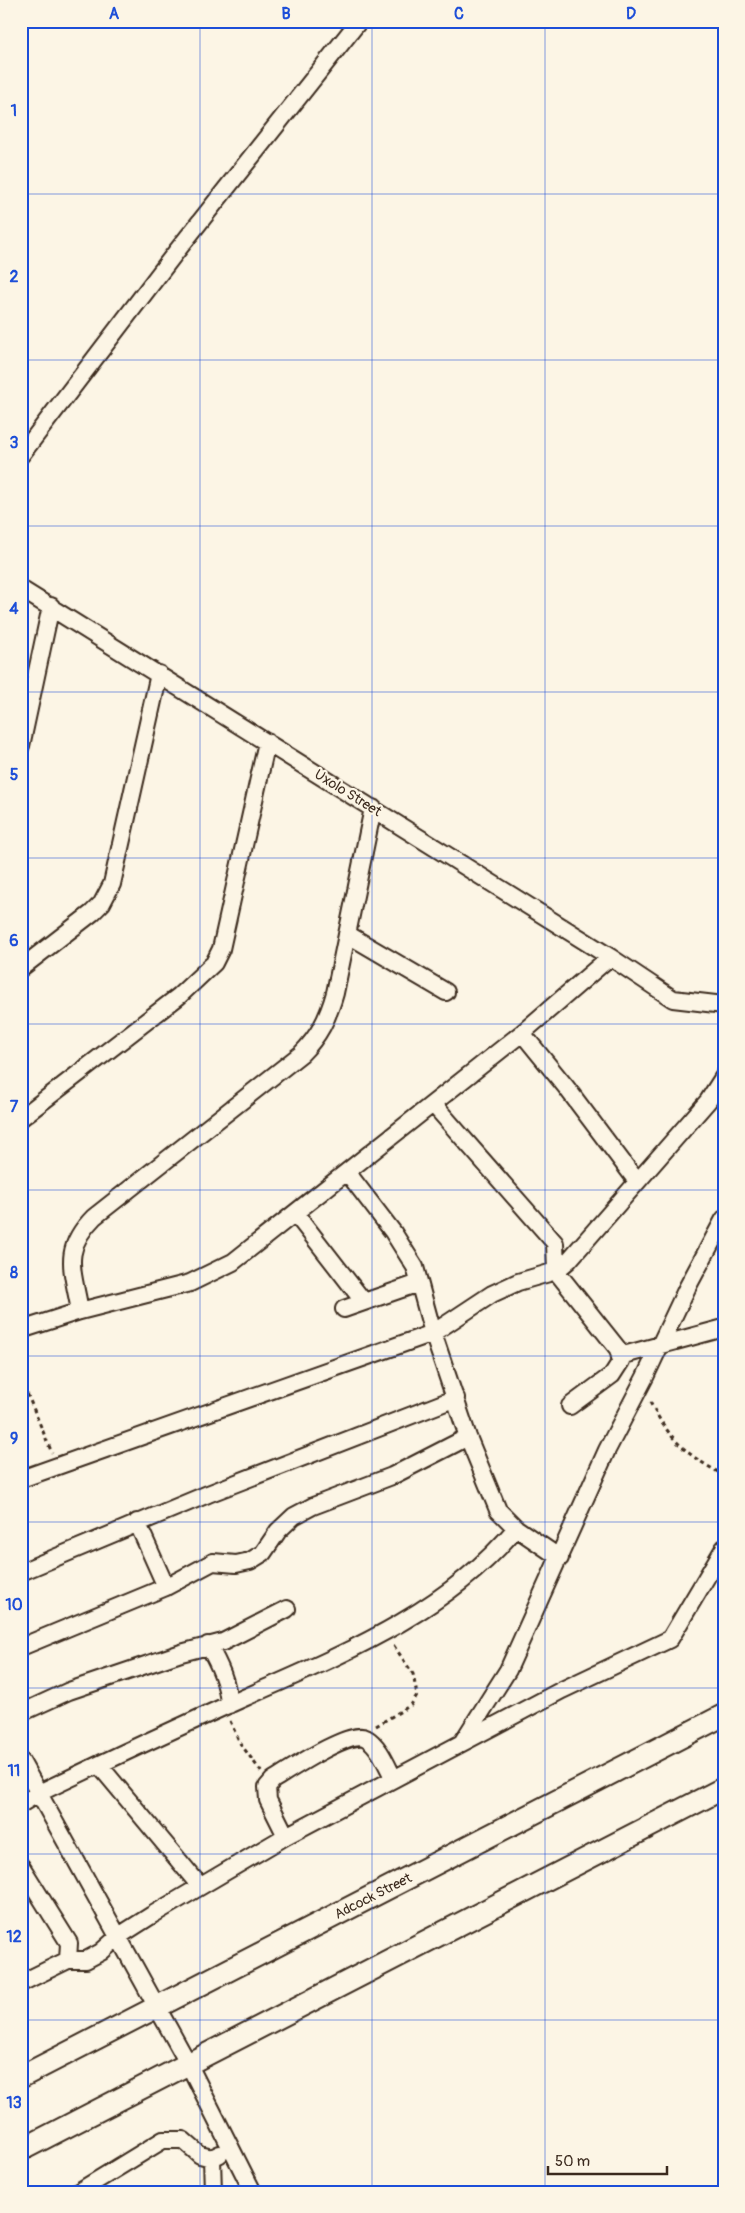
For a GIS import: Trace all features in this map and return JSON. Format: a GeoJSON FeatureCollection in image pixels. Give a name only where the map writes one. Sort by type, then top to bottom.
{"type":"FeatureCollection","features":[{"type":"Feature","properties":{"kind":"main road","name":"Adcock Street"},"geometry":{"type":"LineString","coordinates":[[21,2077],[724,1715]]}},
{"type":"Feature","properties":{"kind":"main road"},"geometry":{"type":"LineString","coordinates":[[21,2150],[724,1788]]}},
{"type":"Feature","properties":{"kind":"street"},"geometry":{"type":"LineString","coordinates":[[21,455],[176,252],[358,21]]}},
{"type":"Feature","properties":{"kind":"street","name":"Uxolo Street"},"geometry":{"type":"LineString","coordinates":[[21,589],[610,957],[673,999],[724,1005]]}},
{"type":"Feature","properties":{"kind":"street"},"geometry":{"type":"LineString","coordinates":[[21,746],[51,606]]}},
{"type":"Feature","properties":{"kind":"street"},"geometry":{"type":"LineString","coordinates":[[21,968],[92,913],[110,890],[158,674]]}},
{"type":"Feature","properties":{"kind":"street"},"geometry":{"type":"LineString","coordinates":[[21,1118],[179,996],[214,963],[221,949],[267,742]]}},
{"type":"Feature","properties":{"kind":"street"},"geometry":{"type":"LineString","coordinates":[[80,1311],[72,1261],[72,1248],[80,1230],[301,1054],[315,1040],[328,1017],[372,808]]}},
{"type":"Feature","properties":{"kind":"street"},"geometry":{"type":"LineString","coordinates":[[347,934],[446,992]]}},
{"type":"Feature","properties":{"kind":"street"},"geometry":{"type":"LineString","coordinates":[[21,1330],[80,1311],[206,1277],[233,1262],[522,1033],[610,957]]}},
{"type":"Feature","properties":{"kind":"street"},"geometry":{"type":"LineString","coordinates":[[522,1033],[566,1087],[636,1180]]}},
{"type":"Feature","properties":{"kind":"street"},"geometry":{"type":"LineString","coordinates":[[21,1479],[433,1333],[492,1294],[518,1282],[556,1270],[569,1260],[636,1180],[708,1101],[724,1076]]}},
{"type":"Feature","properties":{"kind":"street"},"geometry":{"type":"LineString","coordinates":[[434,1104],[555,1243],[556,1270],[618,1349],[621,1361],[612,1375],[570,1406]]}},
{"type":"Feature","properties":{"kind":"street"},"geometry":{"type":"LineString","coordinates":[[347,1172],[408,1254],[468,1437],[498,1510],[516,1528],[560,1558]]}},
{"type":"Feature","properties":{"kind":"street"},"geometry":{"type":"LineString","coordinates":[[295,1213],[364,1302]]}},
{"type":"Feature","properties":{"kind":"street"},"geometry":{"type":"LineString","coordinates":[[462,1743],[508,1670],[560,1558],[588,1491],[687,1288],[724,1218]]}},
{"type":"Feature","properties":{"kind":"street"},"geometry":{"type":"LineString","coordinates":[[344,1309],[419,1283]]}},
{"type":"Feature","properties":{"kind":"street"},"geometry":{"type":"LineString","coordinates":[[620,1356],[638,1353],[660,1344],[724,1328]]}},
{"type":"Feature","properties":{"kind":"street"},"geometry":{"type":"LineString","coordinates":[[21,1572],[137,1522],[456,1398]]}},
{"type":"Feature","properties":{"kind":"street"},"geometry":{"type":"LineString","coordinates":[[21,1647],[166,1587],[213,1562],[243,1564],[256,1558],[263,1553],[278,1531],[294,1516],[313,1506],[392,1476],[468,1437]]}},
{"type":"Feature","properties":{"kind":"street"},"geometry":{"type":"LineString","coordinates":[[137,1522],[166,1587]]}},
{"type":"Feature","properties":{"kind":"street"},"geometry":{"type":"LineString","coordinates":[[21,1804],[39,1793],[99,1764],[282,1683],[385,1632],[486,1562],[516,1528]]}},
{"type":"Feature","properties":{"kind":"street"},"geometry":{"type":"LineString","coordinates":[[21,1982],[68,1960],[86,1960],[101,1952],[119,1936],[286,1836],[562,1690],[670,1639],[724,1548]]}},
{"type":"Feature","properties":{"kind":"street"},"geometry":{"type":"LineString","coordinates":[[21,1713],[69,1692],[208,1645],[223,1642],[242,1634],[287,1609]]}},
{"type":"Feature","properties":{"kind":"street"},"geometry":{"type":"LineString","coordinates":[[208,1645],[220,1668],[228,1693],[229,1705]]}},
{"type":"Feature","properties":{"kind":"street"},"geometry":{"type":"LineString","coordinates":[[286,1836],[268,1800],[266,1791],[269,1783],[340,1742],[356,1736],[366,1738],[378,1751],[394,1779]]}},
{"type":"Feature","properties":{"kind":"street"},"geometry":{"type":"LineString","coordinates":[[21,1761],[158,2007],[253,2192]]}},
{"type":"Feature","properties":{"kind":"street"},"geometry":{"type":"LineString","coordinates":[[99,1764],[200,1886]]}},
{"type":"Feature","properties":{"kind":"street"},"geometry":{"type":"LineString","coordinates":[[21,1866],[69,1943],[68,1960]]}},
{"type":"Feature","properties":{"kind":"street"},"geometry":{"type":"LineString","coordinates":[[78,2192],[163,2140],[183,2140],[200,2155],[212,2158],[231,2149]]}},
{"type":"Feature","properties":{"kind":"street"},"geometry":{"type":"LineString","coordinates":[[212,2158],[213,2192]]}},
{"type":"Feature","properties":{"kind":"path"},"geometry":{"type":"LineString","coordinates":[[21,1379],[57,1465]]}},
{"type":"Feature","properties":{"kind":"path"},"geometry":{"type":"LineString","coordinates":[[641,1385],[676,1443],[701,1463],[724,1475]]}},
{"type":"Feature","properties":{"kind":"path"},"geometry":{"type":"LineString","coordinates":[[366,1738],[372,1729],[411,1706],[417,1695],[413,1674],[385,1632]]}},
{"type":"Feature","properties":{"kind":"path"},"geometry":{"type":"LineString","coordinates":[[229,1705],[230,1720],[240,1743],[269,1783]]}}]}
